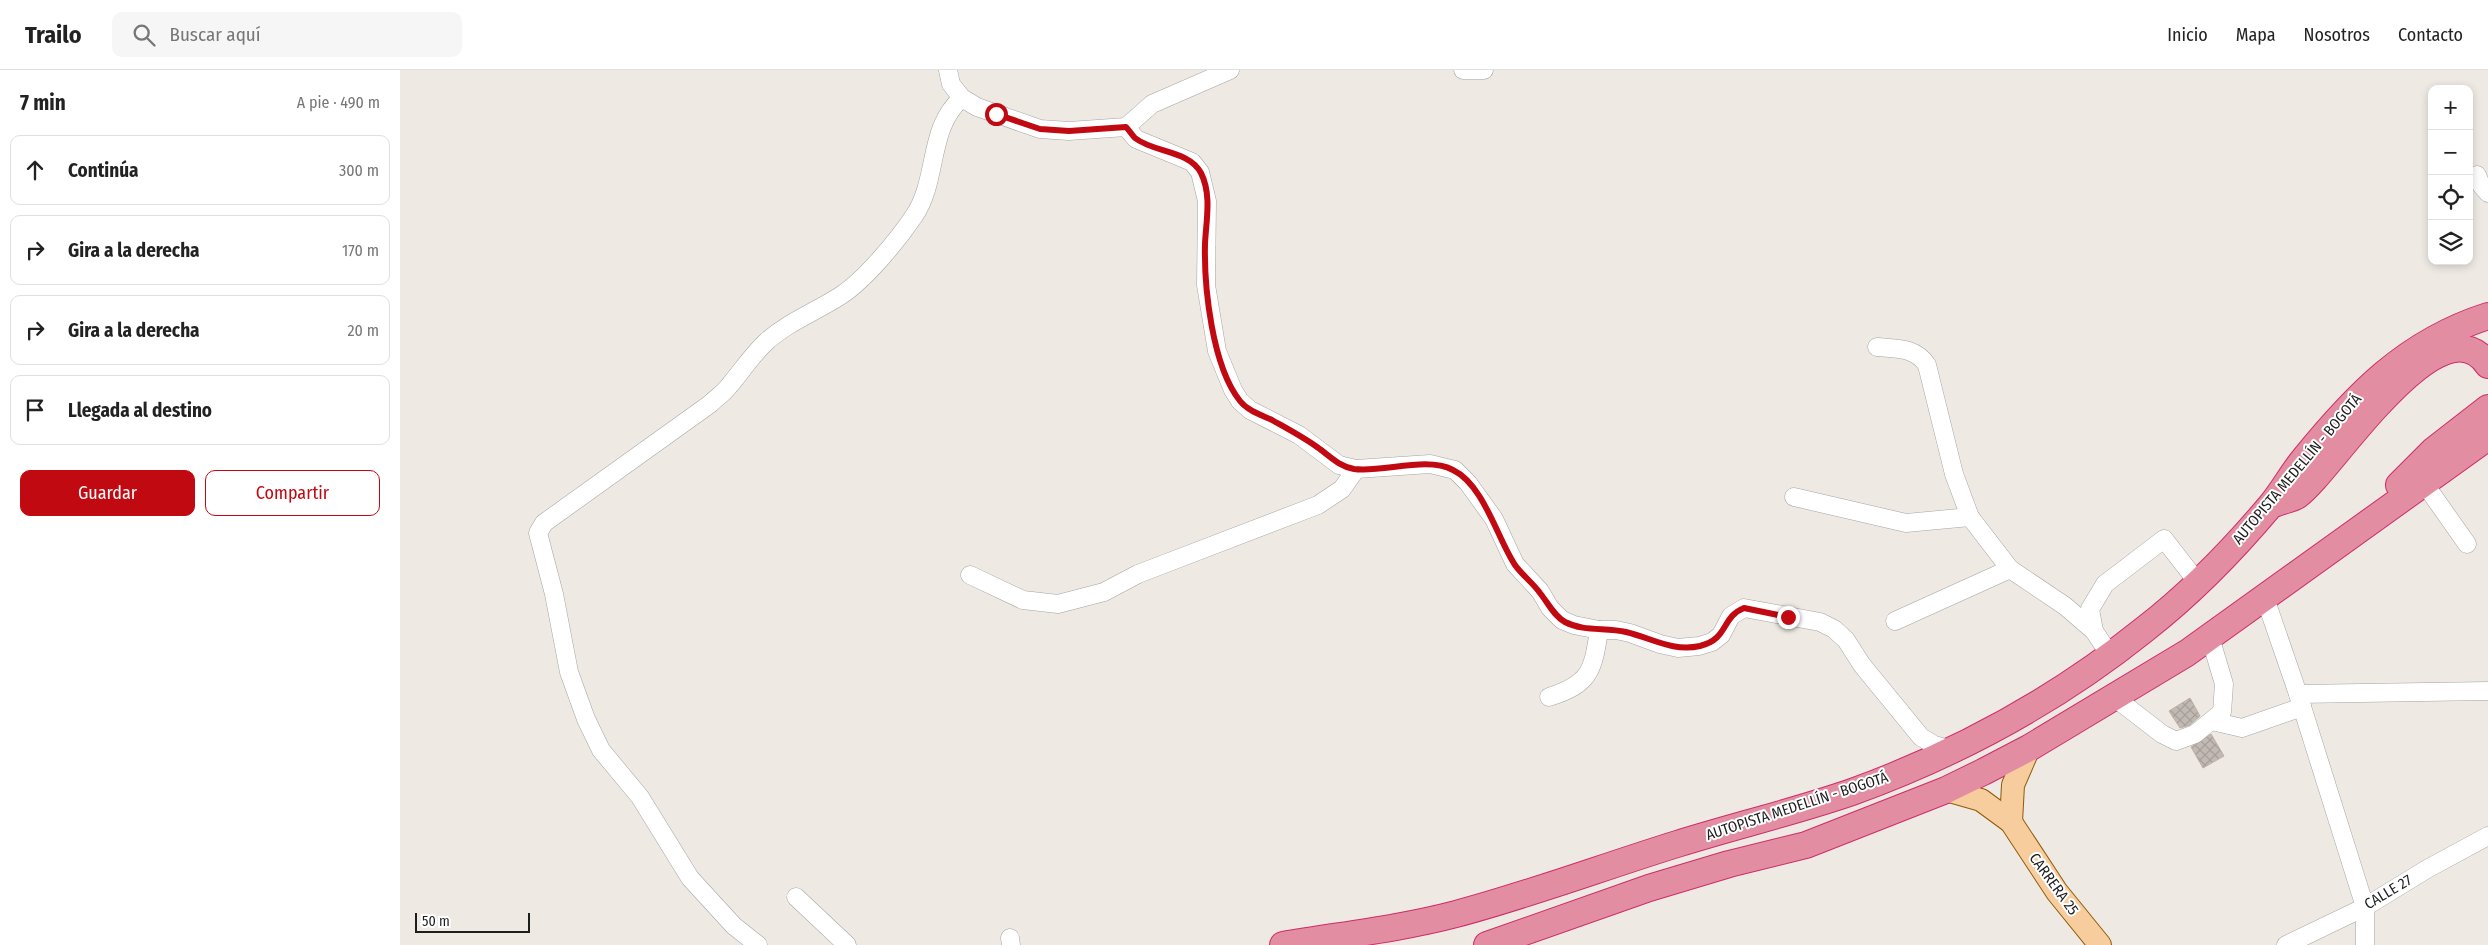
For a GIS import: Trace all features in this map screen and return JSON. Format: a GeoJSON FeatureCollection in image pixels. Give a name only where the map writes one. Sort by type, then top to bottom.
{"type":"FeatureCollection","features":[{"type":"Feature","properties":{"kind":"highway","name":"AUTOPISTA MEDELLÍN - BOGOTÁ"},"geometry":{"type":"LineString","coordinates":[[1283,945],[1387,929],[1453,915],[1518,897],[1675,844],[1850,792],[1953,750],[2019,715],[2110,655],[2144,630],[2199,584],[2270,506],[2301,462],[2364,390],[2436,337],[2488,316]]}},
{"type":"Feature","properties":{"kind":"highway"},"geometry":{"type":"LineString","coordinates":[[2270,506],[2298,495],[2341,450],[2386,395],[2427,361],[2451,348],[2468,349],[2477,353],[2488,365]]}},
{"type":"Feature","properties":{"kind":"highway"},"geometry":{"type":"LineString","coordinates":[[2372,522],[2383,501],[2395,488],[2434,450],[2483,414],[2488,408]]}},
{"type":"Feature","properties":{"kind":"highway"},"geometry":{"type":"LineString","coordinates":[[1487,945],[1649,888],[1729,864],[1806,845],[1946,790],[2029,748],[2210,637],[2488,437]]}},
{"type":"Feature","properties":{"kind":"main road"},"geometry":{"type":"LineString","coordinates":[[2011,822],[2014,785],[2029,748]]}},
{"type":"Feature","properties":{"kind":"main road","name":"CARRERA 25"},"geometry":{"type":"LineString","coordinates":[[1946,790],[1981,800],[2011,822],[2057,892],[2100,945]]}},
{"type":"Feature","properties":{"kind":"street"},"geometry":{"type":"LineString","coordinates":[[948,70],[952,84],[962,98],[996,114],[1040,129],[1069,131],[1126,127],[1152,104],[1230,70]]}},
{"type":"Feature","properties":{"kind":"street"},"geometry":{"type":"LineString","coordinates":[[1463,70],[1484,70]]}},
{"type":"Feature","properties":{"kind":"street"},"geometry":{"type":"LineString","coordinates":[[758,945],[734,926],[690,878],[640,797],[601,750],[586,719],[570,672],[554,594],[538,533],[544,523],[710,404],[728,388],[764,343],[785,326],[840,296],[859,282],[915,214],[924,195],[941,125],[951,107],[962,98]]}},
{"type":"Feature","properties":{"kind":"street"},"geometry":{"type":"LineString","coordinates":[[1126,127],[1136,139],[1192,162],[1200,172],[1207,201],[1206,285],[1218,352],[1240,401],[1250,410],[1299,435],[1339,465],[1356,469],[1430,464],[1455,470],[1468,483],[1494,520],[1515,564],[1540,592],[1550,608],[1562,620],[1574,625],[1630,633],[1660,644],[1678,648],[1699,646],[1712,642],[1721,635],[1730,616],[1744,608],[1820,622],[1834,629],[1846,640],[1862,665],[1921,737],[1934,744],[1953,750]]}},
{"type":"Feature","properties":{"kind":"street"},"geometry":{"type":"LineString","coordinates":[[2477,175],[2481,185],[2488,192]]}},
{"type":"Feature","properties":{"kind":"street"},"geometry":{"type":"LineString","coordinates":[[1878,347],[1912,351],[1922,358],[1927,365],[1954,474],[1970,517],[2010,570],[2065,606],[2094,631],[2110,655]]}},
{"type":"Feature","properties":{"kind":"street"},"geometry":{"type":"LineString","coordinates":[[970,575],[1024,600],[1058,604],[1104,592],[1138,574],[1318,505],[1342,489],[1356,469]]}},
{"type":"Feature","properties":{"kind":"street"},"geometry":{"type":"LineString","coordinates":[[2424,483],[2468,544]]}},
{"type":"Feature","properties":{"kind":"street"},"geometry":{"type":"LineString","coordinates":[[1794,497],[1906,523],[1970,517]]}},
{"type":"Feature","properties":{"kind":"street"},"geometry":{"type":"LineString","coordinates":[[2094,631],[2090,609],[2105,584],[2164,539],[2199,584]]}},
{"type":"Feature","properties":{"kind":"street"},"geometry":{"type":"LineString","coordinates":[[1895,621],[2010,570]]}},
{"type":"Feature","properties":{"kind":"street"},"geometry":{"type":"LineString","coordinates":[[2265,598],[2300,700],[2365,907],[2365,945]]}},
{"type":"Feature","properties":{"kind":"street"},"geometry":{"type":"LineString","coordinates":[[1549,697],[1572,689],[1585,680],[1594,659],[1599,630]]}},
{"type":"Feature","properties":{"kind":"street"},"geometry":{"type":"LineString","coordinates":[[2114,697],[2162,734],[2176,741],[2195,734],[2222,712],[2224,684],[2210,637]]}},
{"type":"Feature","properties":{"kind":"street"},"geometry":{"type":"LineString","coordinates":[[2212,721],[2242,728],[2300,700],[2488,691]]}},
{"type":"Feature","properties":{"kind":"street","name":"CALLE 27"},"geometry":{"type":"LineString","coordinates":[[2286,945],[2365,907],[2427,869],[2488,836]]}},
{"type":"Feature","properties":{"kind":"street"},"geometry":{"type":"LineString","coordinates":[[796,897],[846,945]]}},
{"type":"Feature","properties":{"kind":"building"},"geometry":{"type":"Polygon","coordinates":[[[2190,698],[2200,716],[2190,725],[2180,728],[2169,711],[2190,698]]]}},
{"type":"Feature","properties":{"kind":"building"},"geometry":{"type":"Polygon","coordinates":[[[2211,734],[2224,756],[2203,768],[2191,747],[2211,734]]]}},
{"type":"Feature","properties":{"kind":"route"},"geometry":{"type":"LineString","coordinates":[[996,114],[1040,129],[1069,131],[1126,127],[1136,139],[1192,162],[1200,172],[1205,186],[1208,217],[1205,245],[1206,285],[1218,352],[1233,390],[1240,401],[1250,410],[1299,435],[1319,448],[1339,465],[1356,469],[1410,467],[1430,464],[1455,470],[1468,483],[1494,520],[1506,549],[1515,564],[1562,620],[1574,625],[1599,630],[1616,630],[1630,633],[1660,644],[1678,648],[1699,646],[1712,642],[1721,635],[1727,626],[1730,616],[1744,608],[1788,617]]}}]}
